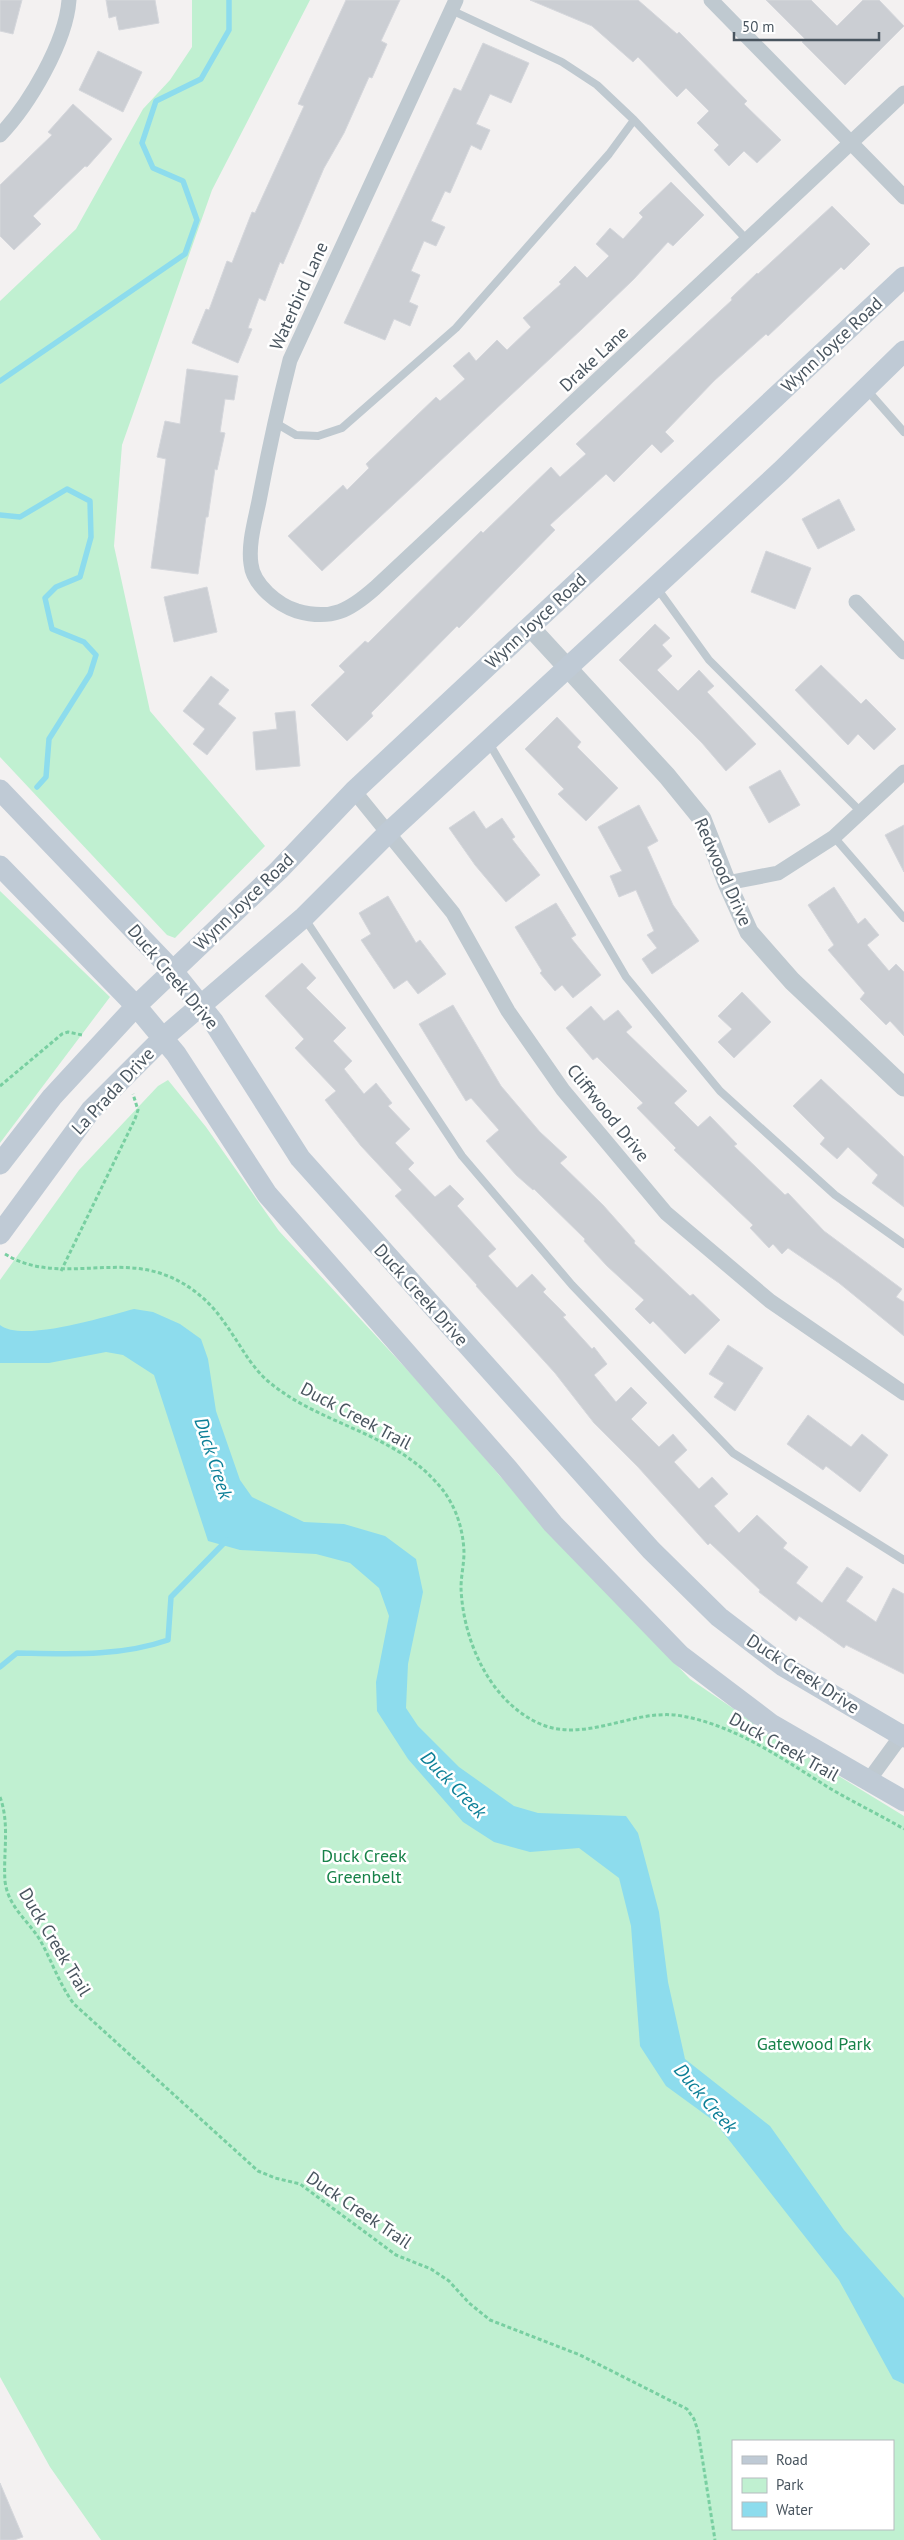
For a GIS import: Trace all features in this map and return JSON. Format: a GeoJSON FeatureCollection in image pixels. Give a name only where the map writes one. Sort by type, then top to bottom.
{"type":"FeatureCollection","features":[{"type":"Feature","properties":{"kind":"main road","name":"Wynn Joyce Road"},"geometry":{"type":"LineString","coordinates":[[172,970],[279,870],[354,791],[904,277]]}},
{"type":"Feature","properties":{"kind":"main road"},"geometry":{"type":"LineString","coordinates":[[200,1005],[304,917],[389,832],[781,471],[904,351]]}},
{"type":"Feature","properties":{"kind":"main road","name":"Duck Creek Drive"},"geometry":{"type":"LineString","coordinates":[[0,790],[172,970],[200,1005],[305,1164],[650,1550],[719,1617],[776,1660],[903,1735]]}},
{"type":"Feature","properties":{"kind":"main road"},"geometry":{"type":"LineString","coordinates":[[0,866],[136,1006],[176,1054],[267,1194],[502,1462],[553,1524],[680,1656],[771,1724],[904,1801]]}},
{"type":"Feature","properties":{"kind":"main road"},"geometry":{"type":"LineString","coordinates":[[0,1164],[52,1097],[172,970]]}},
{"type":"Feature","properties":{"kind":"main road","name":"La Prada Drive"},"geometry":{"type":"LineString","coordinates":[[0,1234],[91,1110],[163,1038],[200,1005]]}},
{"type":"Feature","properties":{"kind":"street"},"geometry":{"type":"LineString","coordinates":[[0,135],[48,65],[68,17],[69,0]]}},
{"type":"Feature","properties":{"kind":"street"},"geometry":{"type":"LineString","coordinates":[[711,0],[904,197]]}},
{"type":"Feature","properties":{"kind":"street","name":"Waterbird Lane"},"geometry":{"type":"LineString","coordinates":[[293,609],[271,596],[260,583],[251,566],[251,545],[274,422],[290,360],[454,5]]}},
{"type":"Feature","properties":{"kind":"street","name":"Drake Lane"},"geometry":{"type":"LineString","coordinates":[[293,609],[313,616],[333,614],[355,606],[852,144],[904,93]]}},
{"type":"Feature","properties":{"kind":"street"},"geometry":{"type":"LineString","coordinates":[[856,602],[904,652]]}},
{"type":"Feature","properties":{"kind":"street","name":"Redwood Drive"},"geometry":{"type":"LineString","coordinates":[[530,628],[667,776],[702,819],[749,932],[792,981],[904,1087]]}},
{"type":"Feature","properties":{"kind":"street"},"geometry":{"type":"LineString","coordinates":[[727,883],[778,873],[834,838],[904,772]]}},
{"type":"Feature","properties":{"kind":"street","name":"Cliffwood Drive"},"geometry":{"type":"LineString","coordinates":[[354,791],[453,913],[508,1011],[563,1090],[666,1213],[770,1301],[904,1393]]}},
{"type":"Feature","properties":{"kind":"street"},"geometry":{"type":"LineString","coordinates":[[869,1780],[903,1735]]}},
{"type":"Feature","properties":{"kind":"lane"},"geometry":{"type":"LineString","coordinates":[[454,5],[562,62],[597,85],[634,120],[748,241]]}},
{"type":"Feature","properties":{"kind":"lane"},"geometry":{"type":"LineString","coordinates":[[274,422],[296,435],[318,436],[342,428],[456,328],[609,154],[634,120]]}},
{"type":"Feature","properties":{"kind":"lane"},"geometry":{"type":"LineString","coordinates":[[865,388],[904,432]]}},
{"type":"Feature","properties":{"kind":"lane"},"geometry":{"type":"LineString","coordinates":[[655,586],[709,660],[861,812]]}},
{"type":"Feature","properties":{"kind":"lane"},"geometry":{"type":"LineString","coordinates":[[488,741],[626,977],[720,1091],[835,1195],[904,1244]]}},
{"type":"Feature","properties":{"kind":"lane"},"geometry":{"type":"LineString","coordinates":[[834,838],[904,918]]}},
{"type":"Feature","properties":{"kind":"lane"},"geometry":{"type":"LineString","coordinates":[[304,917],[462,1156],[572,1285],[733,1453],[904,1560]]}},
{"type":"Feature","properties":{"kind":"path"},"geometry":{"type":"LineString","coordinates":[[0,1086],[62,1034],[68,1032],[82,1034]]}},
{"type":"Feature","properties":{"kind":"path"},"geometry":{"type":"LineString","coordinates":[[61,1271],[135,1119],[138,1110],[133,1093]]}},
{"type":"Feature","properties":{"kind":"path","name":"Duck Creek Trail"},"geometry":{"type":"LineString","coordinates":[[0,1251],[12,1258],[61,1271],[125,1268],[155,1272],[178,1281],[204,1297],[225,1323],[246,1356],[267,1380],[301,1405],[398,1451],[420,1466],[450,1498],[460,1528],[464,1552],[461,1586],[464,1616],[475,1652],[487,1676],[513,1707],[537,1722],[560,1729],[588,1729],[648,1715],[663,1714],[716,1725],[762,1747],[848,1799],[904,1828]]}},
{"type":"Feature","properties":{"kind":"path","name":"Duck Creek Trail"},"geometry":{"type":"LineString","coordinates":[[0,1797],[6,1826],[6,1882],[10,1900],[40,1939],[54,1972],[74,2004],[258,2171],[275,2178],[300,2184],[396,2255],[431,2269],[449,2281],[490,2320],[580,2355],[687,2409],[694,2419],[698,2431],[716,2540]]}},
{"type":"Feature","properties":{"kind":"green space"},"geometry":{"type":"Polygon","coordinates":[[[192,0],[310,0],[212,190],[122,445],[114,546],[150,711],[265,846],[175,938],[167,935],[0,757],[0,301],[76,229],[143,109],[170,80],[192,47],[192,0]]]}},
{"type":"Feature","properties":{"kind":"green space"},"geometry":{"type":"Polygon","coordinates":[[[0,891],[110,997],[0,1143],[0,891]]]}},
{"type":"Feature","properties":{"kind":"green space","name":"Duck Creek Greenbelt"},"geometry":{"type":"Polygon","coordinates":[[[168,1080],[206,1127],[279,1231],[449,1415],[499,1475],[579,1563],[690,1679],[775,1737],[904,1816],[904,2540],[101,2540],[50,2467],[0,2377],[0,1280],[79,1170],[158,1086],[168,1080]]]}},
{"type":"Feature","properties":{"kind":"water","name":"Duck Creek"},"geometry":{"type":"Polygon","coordinates":[[[134,1309],[153,1312],[180,1324],[201,1339],[208,1359],[216,1411],[240,1480],[252,1497],[304,1522],[344,1524],[385,1536],[416,1559],[423,1592],[408,1664],[406,1708],[418,1726],[459,1767],[514,1806],[538,1813],[626,1816],[638,1833],[659,1912],[668,1982],[685,2059],[770,2126],[844,2230],[904,2298],[904,2384],[893,2379],[839,2280],[714,2121],[666,2086],[640,2046],[631,1926],[619,1878],[579,1848],[530,1852],[494,1842],[463,1822],[408,1759],[377,1711],[376,1682],[389,1616],[379,1588],[350,1563],[316,1554],[240,1550],[208,1541],[154,1375],[123,1355],[106,1352],[49,1363],[0,1363],[0,1325],[11,1330],[45,1330],[86,1322],[134,1309]]]}},
{"type":"Feature","properties":{"kind":"building"},"geometry":{"type":"Polygon","coordinates":[[[0,0],[22,0],[13,34],[0,31],[0,0]]]}},
{"type":"Feature","properties":{"kind":"building"},"geometry":{"type":"Polygon","coordinates":[[[106,0],[155,0],[159,23],[119,30],[116,16],[109,18],[106,0]]]}},
{"type":"Feature","properties":{"kind":"building"},"geometry":{"type":"Polygon","coordinates":[[[346,0],[400,0],[381,41],[387,44],[372,78],[369,77],[344,133],[324,168],[283,264],[280,262],[265,301],[259,298],[248,328],[252,329],[238,363],[192,343],[206,309],[209,310],[227,261],[232,263],[252,212],[255,213],[304,106],[298,104],[346,0]]]}},
{"type":"Feature","properties":{"kind":"building"},"geometry":{"type":"Polygon","coordinates":[[[530,0],[638,0],[677,34],[679,32],[747,101],[744,104],[781,140],[757,163],[744,151],[729,166],[714,150],[719,145],[697,123],[709,111],[686,88],[677,97],[638,57],[633,62],[592,26],[530,0]]]}},
{"type":"Feature","properties":{"kind":"building"},"geometry":{"type":"Polygon","coordinates":[[[766,0],[811,0],[837,26],[863,0],[879,0],[904,26],[845,85],[802,42],[805,39],[766,0]]]}},
{"type":"Feature","properties":{"kind":"building"},"geometry":{"type":"Polygon","coordinates":[[[483,43],[529,63],[511,103],[490,94],[476,124],[490,130],[481,150],[471,145],[450,193],[445,191],[431,221],[445,227],[436,246],[424,241],[411,271],[420,275],[409,302],[418,306],[410,326],[394,319],[385,340],[344,323],[454,88],[461,91],[483,43]]]}},
{"type":"Feature","properties":{"kind":"building"},"geometry":{"type":"Polygon","coordinates":[[[98,51],[142,72],[123,112],[79,90],[98,51]]]}},
{"type":"Feature","properties":{"kind":"building"},"geometry":{"type":"Polygon","coordinates":[[[73,104],[112,139],[87,167],[85,166],[33,216],[41,224],[14,250],[0,236],[0,185],[52,135],[48,132],[73,104]]]}},
{"type":"Feature","properties":{"kind":"building"},"geometry":{"type":"Polygon","coordinates":[[[671,182],[704,215],[673,246],[668,242],[634,279],[582,329],[322,571],[288,536],[343,485],[347,490],[369,468],[366,464],[436,397],[440,401],[465,379],[453,366],[469,352],[476,361],[497,340],[507,350],[531,327],[523,318],[561,284],[559,282],[575,266],[587,278],[609,256],[596,244],[610,228],[623,239],[643,217],[639,213],[671,182]]]}},
{"type":"Feature","properties":{"kind":"building"},"geometry":{"type":"Polygon","coordinates":[[[832,206],[870,244],[844,270],[841,267],[768,336],[766,334],[714,381],[665,432],[674,441],[661,453],[652,444],[614,482],[606,474],[550,525],[555,530],[459,628],[457,626],[371,713],[373,716],[347,741],[311,705],[345,672],[339,666],[365,641],[368,643],[481,531],[483,533],[551,467],[560,477],[586,454],[576,444],[732,300],[731,298],[757,273],[832,206]]]}},
{"type":"Feature","properties":{"kind":"building"},"geometry":{"type":"Polygon","coordinates":[[[187,369],[238,376],[234,400],[225,399],[220,432],[225,433],[217,470],[215,469],[198,574],[151,568],[166,459],[157,457],[165,421],[180,424],[187,369]]]}},
{"type":"Feature","properties":{"kind":"building"},"geometry":{"type":"Polygon","coordinates":[[[839,499],[855,530],[818,549],[802,519],[839,499]]]}},
{"type":"Feature","properties":{"kind":"building"},"geometry":{"type":"Polygon","coordinates":[[[766,551],[811,568],[795,609],[751,592],[766,551]]]}},
{"type":"Feature","properties":{"kind":"building"},"geometry":{"type":"Polygon","coordinates":[[[207,587],[217,632],[174,642],[164,597],[207,587]]]}},
{"type":"Feature","properties":{"kind":"building"},"geometry":{"type":"Polygon","coordinates":[[[655,624],[670,638],[662,645],[672,656],[657,670],[678,691],[699,670],[714,686],[707,692],[756,744],[726,771],[702,743],[619,660],[655,624]]]}},
{"type":"Feature","properties":{"kind":"building"},"geometry":{"type":"Polygon","coordinates":[[[821,665],[861,704],[866,699],[896,729],[874,750],[858,734],[848,745],[795,690],[821,665]]]}},
{"type":"Feature","properties":{"kind":"building"},"geometry":{"type":"Polygon","coordinates":[[[211,676],[229,690],[218,704],[236,718],[207,755],[193,744],[205,729],[183,711],[211,676]]]}},
{"type":"Feature","properties":{"kind":"building"},"geometry":{"type":"Polygon","coordinates":[[[295,711],[300,766],[256,770],[253,732],[277,729],[275,713],[295,711]]]}},
{"type":"Feature","properties":{"kind":"building"},"geometry":{"type":"Polygon","coordinates":[[[557,717],[581,742],[577,747],[618,788],[586,821],[558,794],[564,789],[525,749],[557,717]]]}},
{"type":"Feature","properties":{"kind":"building"},"geometry":{"type":"Polygon","coordinates":[[[780,770],[800,805],[769,823],[749,787],[780,770]]]}},
{"type":"Feature","properties":{"kind":"building"},"geometry":{"type":"Polygon","coordinates":[[[639,805],[658,841],[647,847],[673,905],[699,941],[652,974],[642,959],[657,948],[647,935],[654,931],[636,890],[619,897],[610,876],[622,871],[598,827],[639,805]]]}},
{"type":"Feature","properties":{"kind":"building"},"geometry":{"type":"Polygon","coordinates":[[[474,811],[486,829],[502,818],[515,837],[512,839],[540,875],[506,902],[475,865],[449,828],[474,811]]]}},
{"type":"Feature","properties":{"kind":"building"},"geometry":{"type":"Polygon","coordinates":[[[904,825],[904,872],[885,835],[904,825]]]}},
{"type":"Feature","properties":{"kind":"building"},"geometry":{"type":"Polygon","coordinates":[[[834,887],[858,924],[865,918],[879,935],[867,945],[889,971],[896,964],[904,972],[904,1036],[890,1021],[886,1025],[860,999],[865,993],[828,950],[834,945],[808,905],[834,887]]]}},
{"type":"Feature","properties":{"kind":"building"},"geometry":{"type":"Polygon","coordinates":[[[388,896],[416,943],[420,940],[446,974],[418,994],[407,980],[394,989],[361,940],[371,934],[359,913],[388,896]]]}},
{"type":"Feature","properties":{"kind":"building"},"geometry":{"type":"Polygon","coordinates":[[[556,903],[576,935],[571,938],[601,975],[573,998],[562,985],[555,991],[540,973],[542,971],[515,927],[556,903]]]}},
{"type":"Feature","properties":{"kind":"building"},"geometry":{"type":"Polygon","coordinates":[[[302,963],[316,978],[306,988],[346,1028],[333,1041],[352,1061],[344,1069],[364,1094],[376,1083],[392,1103],[388,1106],[410,1129],[395,1143],[414,1163],[408,1169],[435,1197],[450,1185],[464,1199],[457,1206],[496,1249],[488,1256],[517,1288],[532,1274],[546,1289],[543,1292],[566,1315],[563,1317],[592,1349],[594,1347],[607,1364],[594,1375],[616,1402],[631,1387],[647,1403],[631,1419],[659,1447],[673,1434],[687,1450],[674,1462],[699,1489],[712,1477],[728,1494],[714,1506],[739,1533],[757,1515],[787,1543],[783,1548],[808,1567],[796,1583],[822,1603],[847,1567],[863,1577],[846,1601],[876,1622],[893,1588],[904,1594],[904,1674],[846,1645],[844,1648],[799,1616],[796,1621],[759,1592],[760,1590],[710,1543],[708,1545],[638,1467],[594,1423],[555,1373],[395,1196],[402,1190],[361,1146],[325,1100],[336,1091],[295,1048],[304,1039],[265,996],[302,963]]]}},
{"type":"Feature","properties":{"kind":"building"},"geometry":{"type":"Polygon","coordinates":[[[742,992],[771,1022],[734,1058],[718,1042],[732,1029],[718,1016],[742,992]]]}},
{"type":"Feature","properties":{"kind":"building"},"geometry":{"type":"Polygon","coordinates":[[[453,1005],[501,1086],[540,1132],[567,1157],[560,1163],[603,1205],[635,1241],[634,1243],[690,1296],[693,1294],[720,1320],[685,1354],[653,1321],[650,1324],[635,1309],[644,1300],[607,1266],[584,1241],[585,1239],[534,1189],[516,1175],[486,1141],[499,1130],[471,1098],[466,1101],[419,1024],[453,1005]]]}},
{"type":"Feature","properties":{"kind":"building"},"geometry":{"type":"Polygon","coordinates":[[[591,1006],[604,1021],[618,1010],[632,1027],[626,1032],[687,1091],[674,1103],[698,1127],[710,1116],[737,1144],[734,1146],[785,1195],[788,1193],[824,1231],[902,1289],[896,1297],[904,1302],[904,1336],[839,1283],[788,1248],[782,1254],[773,1244],[769,1248],[750,1228],[753,1225],[674,1150],[676,1148],[637,1108],[643,1103],[597,1057],[593,1060],[566,1028],[591,1006]]]}},
{"type":"Feature","properties":{"kind":"building"},"geometry":{"type":"Polygon","coordinates":[[[821,1079],[904,1157],[904,1207],[872,1183],[878,1175],[848,1147],[837,1159],[820,1144],[825,1138],[793,1106],[821,1079]]]}},
{"type":"Feature","properties":{"kind":"building"},"geometry":{"type":"Polygon","coordinates":[[[728,1345],[763,1368],[735,1411],[714,1397],[724,1383],[709,1374],[728,1345]]]}},
{"type":"Feature","properties":{"kind":"building"},"geometry":{"type":"Polygon","coordinates":[[[808,1415],[851,1447],[862,1434],[888,1455],[860,1492],[826,1466],[823,1470],[787,1444],[808,1415]]]}},
{"type":"Feature","properties":{"kind":"building"},"geometry":{"type":"Polygon","coordinates":[[[0,2483],[23,2537],[14,2540],[0,2540],[0,2483]]]}},
{"type":"Feature","properties":{"kind":"waterway"},"geometry":{"type":"LineString","coordinates":[[0,381],[185,254],[197,220],[183,181],[153,168],[142,143],[156,101],[201,79],[229,30],[229,0]]}},
{"type":"Feature","properties":{"kind":"waterway"},"geometry":{"type":"LineString","coordinates":[[0,515],[20,517],[67,489],[90,501],[91,537],[80,577],[56,587],[45,598],[52,629],[84,642],[96,655],[90,674],[49,739],[46,777],[37,787]]}},
{"type":"Feature","properties":{"kind":"waterway"},"geometry":{"type":"LineString","coordinates":[[0,1667],[17,1653],[74,1654],[112,1652],[168,1640],[171,1597],[227,1540]]}},
{"type":"Feature","properties":{"kind":"park label","name":"Gatewood Park"},"geometry":{"type":"Point","coordinates":[814,2044]}}]}
